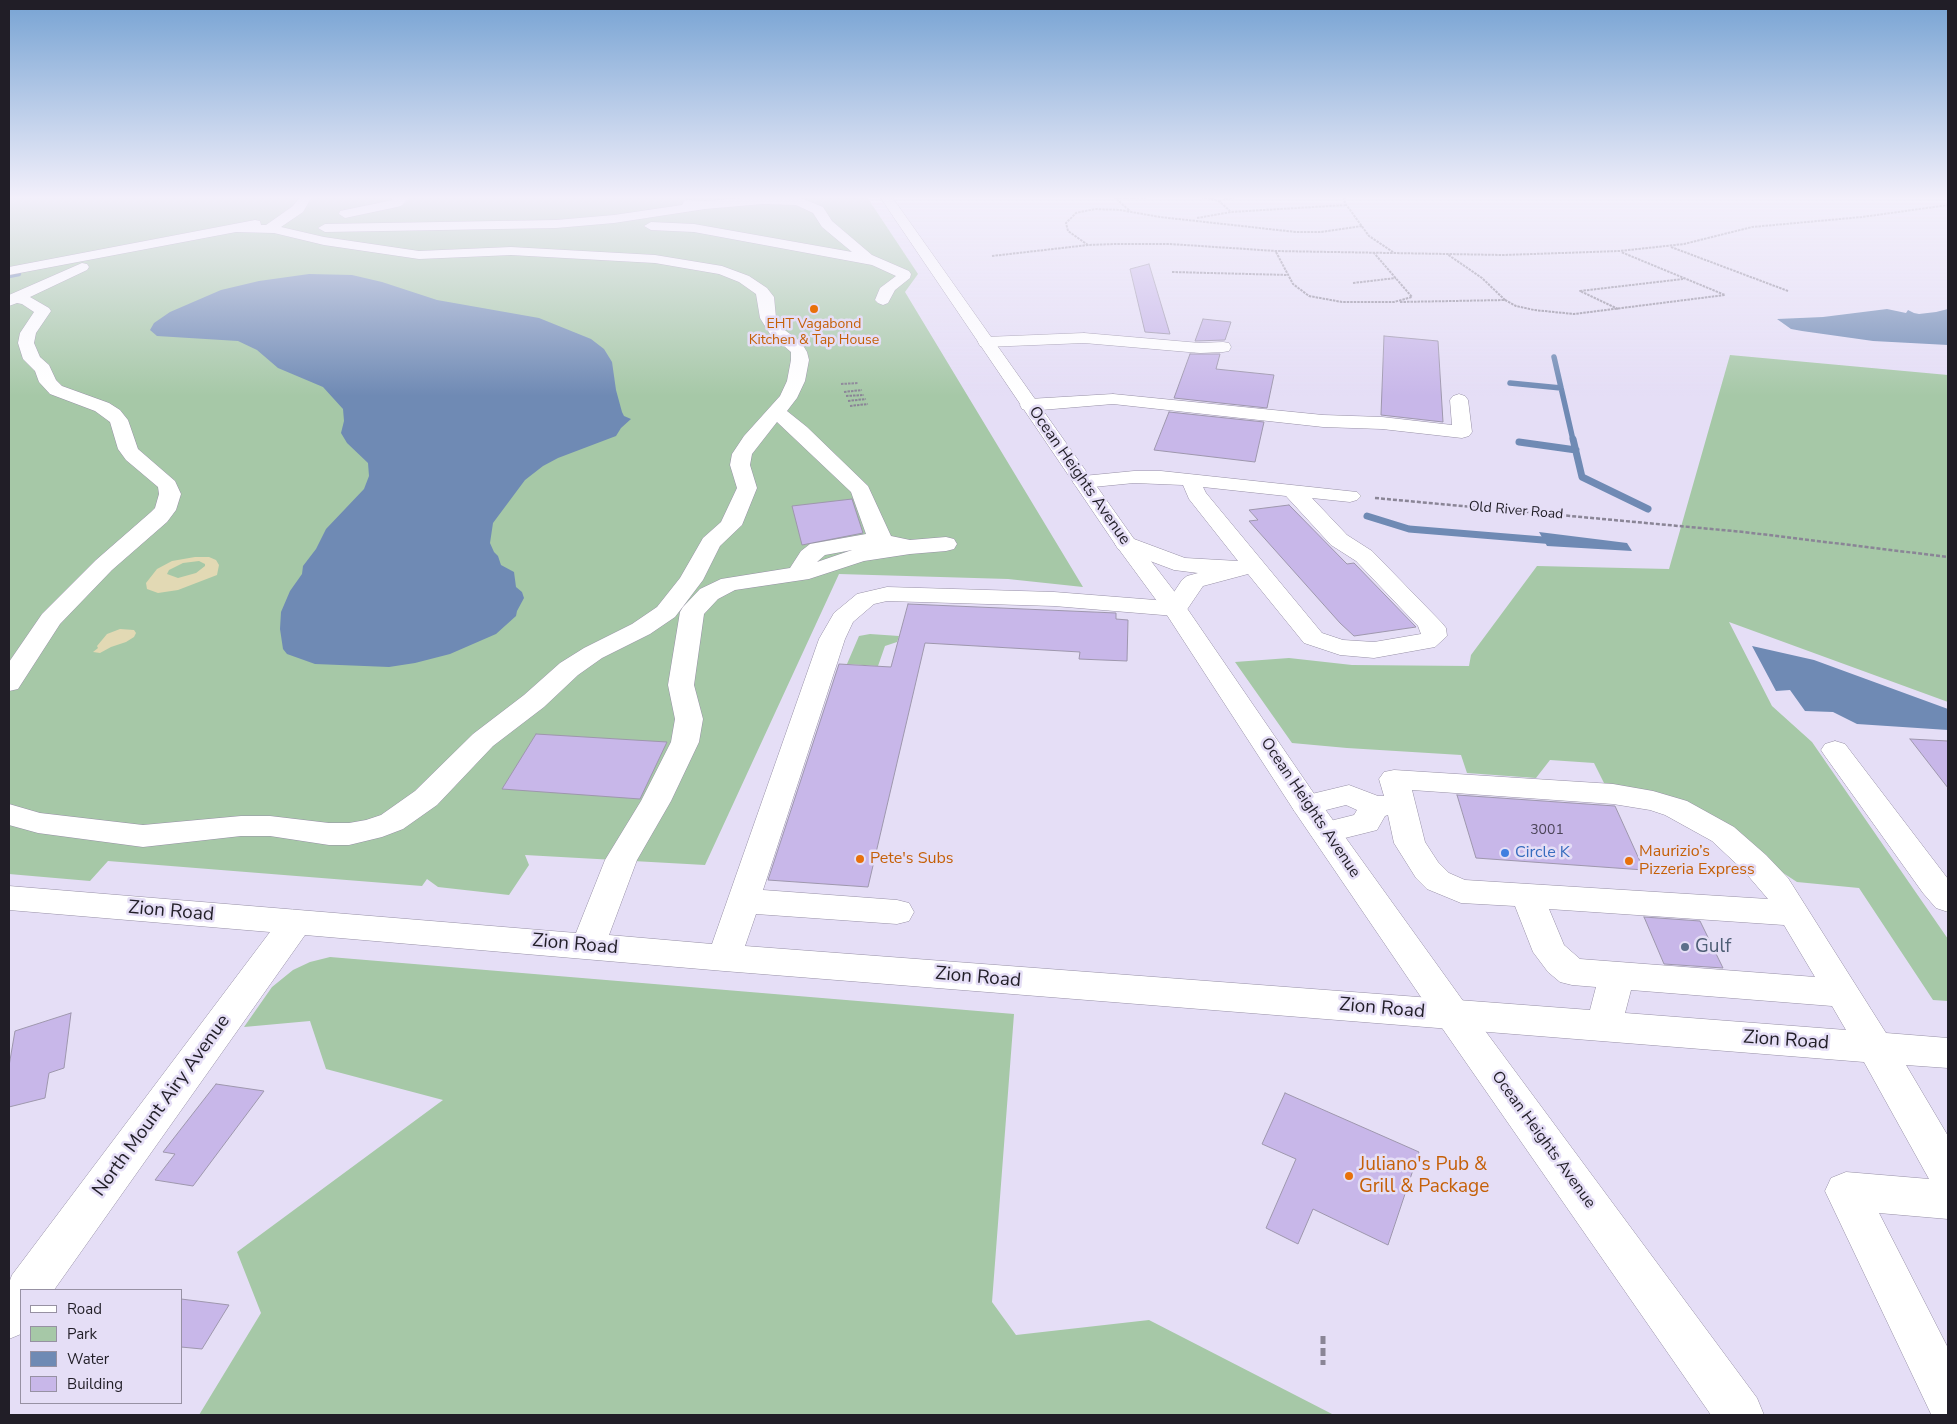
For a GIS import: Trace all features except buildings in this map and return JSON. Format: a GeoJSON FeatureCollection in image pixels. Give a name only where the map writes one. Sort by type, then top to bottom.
{"type":"FeatureCollection","features":[{"type":"Feature","properties":{"kind":"main road"},"geometry":{"type":"LineString","coordinates":[[9,271],[51,263]]}},
{"type":"Feature","properties":{"kind":"main road"},"geometry":{"type":"LineString","coordinates":[[12,300],[92,263]]}},
{"type":"Feature","properties":{"kind":"main road"},"geometry":{"type":"LineString","coordinates":[[9,814],[38,823],[143,836],[241,826],[270,826],[329,834],[349,834],[371,830],[392,822],[426,798],[483,740],[534,701],[569,669],[593,653],[641,629],[666,612],[683,592],[699,568],[711,543],[731,525],[747,488],[740,464],[742,454],[751,440],[788,398],[796,381],[800,360],[799,352],[795,346],[776,331],[768,318],[766,297],[762,291],[752,283],[728,272],[684,263]]}},
{"type":"Feature","properties":{"kind":"main road"},"geometry":{"type":"LineString","coordinates":[[878,263],[904,274],[903,278],[888,288],[883,300]]}},
{"type":"Feature","properties":{"kind":"main road","name":"Ocean Heights Avenue"},"geometry":{"type":"LineString","coordinates":[[932,263],[1082,482],[1126,544],[1176,609],[1306,805],[1453,1015],[1740,1415]]}},
{"type":"Feature","properties":{"kind":"main road"},"geometry":{"type":"LineString","coordinates":[[9,683],[30,648],[51,619],[104,565],[159,518],[165,510],[170,494],[168,485],[128,450],[119,420],[113,414],[56,390],[48,382],[43,370],[32,359],[26,343],[28,333],[42,311],[27,301],[12,300]]}},
{"type":"Feature","properties":{"kind":"main road"},"geometry":{"type":"LineString","coordinates":[[986,342],[1084,338],[1200,348],[1223,347]]}},
{"type":"Feature","properties":{"kind":"main road"},"geometry":{"type":"LineString","coordinates":[[1234,419],[1240,393]]}},
{"type":"Feature","properties":{"kind":"main road"},"geometry":{"type":"LineString","coordinates":[[1029,405],[1113,399],[1234,419],[1382,423],[1462,432],[1459,400]]}},
{"type":"Feature","properties":{"kind":"main road"},"geometry":{"type":"LineString","coordinates":[[777,412],[800,431],[861,490],[880,539]]}},
{"type":"Feature","properties":{"kind":"main road"},"geometry":{"type":"LineString","coordinates":[[1082,482],[1134,477],[1161,477],[1350,496]]}},
{"type":"Feature","properties":{"kind":"main road"},"geometry":{"type":"LineString","coordinates":[[1193,480],[1193,489],[1196,495],[1249,567],[1313,638],[1340,647],[1374,650],[1426,642],[1434,636],[1433,628],[1427,620],[1364,556],[1339,540],[1292,490]]}},
{"type":"Feature","properties":{"kind":"main road"},"geometry":{"type":"LineString","coordinates":[[798,573],[809,556],[818,549],[880,539],[891,545],[910,548]]}},
{"type":"Feature","properties":{"kind":"main road"},"geometry":{"type":"LineString","coordinates":[[692,612],[709,594],[722,587],[822,568],[872,553],[946,544]]}},
{"type":"Feature","properties":{"kind":"main road"},"geometry":{"type":"LineString","coordinates":[[1126,544],[1182,565],[1249,567]]}},
{"type":"Feature","properties":{"kind":"main road"},"geometry":{"type":"LineString","coordinates":[[724,958],[832,639],[843,618],[855,606],[876,595],[901,593],[1054,599],[1176,609],[1190,585],[1195,581],[1249,567]]}},
{"type":"Feature","properties":{"kind":"main road"},"geometry":{"type":"LineString","coordinates":[[588,946],[621,860],[656,801],[685,742],[689,719],[680,685],[699,568]]}},
{"type":"Feature","properties":{"kind":"main road"},"geometry":{"type":"LineString","coordinates":[[1835,750],[1948,900]]}},
{"type":"Feature","properties":{"kind":"main road"},"geometry":{"type":"LineString","coordinates":[[1325,832],[1366,823],[1387,806],[1394,778],[1613,794],[1653,800],[1676,808],[1723,834],[1776,886],[1843,993],[1948,1174]]}},
{"type":"Feature","properties":{"kind":"main road"},"geometry":{"type":"LineString","coordinates":[[1306,805],[1349,795],[1387,806],[1427,870],[1448,886],[1473,893],[1794,913]]}},
{"type":"Feature","properties":{"kind":"main road"},"geometry":{"type":"LineString","coordinates":[[1528,896],[1550,952],[1572,972],[1843,993]]}},
{"type":"Feature","properties":{"kind":"main road","name":"Zion Road"},"geometry":{"type":"LineString","coordinates":[[9,898],[724,958],[1948,1053]]}},
{"type":"Feature","properties":{"kind":"main road"},"geometry":{"type":"LineString","coordinates":[[743,900],[897,912]]}},
{"type":"Feature","properties":{"kind":"main road","name":"North Mount Airy Avenue"},"geometry":{"type":"LineString","coordinates":[[29,1289],[296,922]]}},
{"type":"Feature","properties":{"kind":"main road"},"geometry":{"type":"LineString","coordinates":[[1604,1027],[1616,976]]}},
{"type":"Feature","properties":{"kind":"main road"},"geometry":{"type":"LineString","coordinates":[[1948,1200],[1846,1191],[1948,1397]]}},
{"type":"Feature","properties":{"kind":"main road"},"geometry":{"type":"LineString","coordinates":[[9,1317],[20,1301]]}},
{"type":"Feature","properties":{"kind":"path"},"geometry":{"type":"LineString","coordinates":[[1282,263],[1293,284],[1310,296],[1342,302],[1505,300]]}},
{"type":"Feature","properties":{"kind":"path"},"geometry":{"type":"LineString","coordinates":[[1384,263],[1412,297],[1394,302]]}},
{"type":"Feature","properties":{"kind":"path"},"geometry":{"type":"LineString","coordinates":[[1461,263],[1490,284],[1505,300],[1522,308],[1561,313],[1586,313],[1726,295],[1649,263]]}},
{"type":"Feature","properties":{"kind":"path"},"geometry":{"type":"LineString","coordinates":[[1716,263],[1788,290]]}},
{"type":"Feature","properties":{"kind":"path"},"geometry":{"type":"LineString","coordinates":[[1172,272],[1288,274]]}},
{"type":"Feature","properties":{"kind":"path"},"geometry":{"type":"LineString","coordinates":[[1353,283],[1396,278]]}},
{"type":"Feature","properties":{"kind":"path"},"geometry":{"type":"LineString","coordinates":[[1618,309],[1580,291],[1684,278]]}},
{"type":"Feature","properties":{"kind":"path"},"geometry":{"type":"LineString","coordinates":[[841,384],[858,382]]}},
{"type":"Feature","properties":{"kind":"path"},"geometry":{"type":"LineString","coordinates":[[844,392],[862,390]]}},
{"type":"Feature","properties":{"kind":"path"},"geometry":{"type":"LineString","coordinates":[[846,396],[864,395]]}},
{"type":"Feature","properties":{"kind":"path"},"geometry":{"type":"LineString","coordinates":[[848,401],[866,399]]}},
{"type":"Feature","properties":{"kind":"path"},"geometry":{"type":"LineString","coordinates":[[850,406],[868,404]]}},
{"type":"Feature","properties":{"kind":"path","name":"Old River Road"},"geometry":{"type":"LineString","coordinates":[[1350,496],[1744,532],[1948,558]]}},
{"type":"Feature","properties":{"kind":"path"},"geometry":{"type":"LineString","coordinates":[[1323,1336],[1323,1365]]}},
{"type":"Feature","properties":{"kind":"green space"},"geometry":{"type":"Polygon","coordinates":[[[9,263],[911,263],[918,274],[905,292],[1083,587],[1008,579],[839,574],[705,865],[525,855],[529,865],[509,895],[438,887],[427,879],[422,886],[108,861],[90,881],[9,874],[9,263]]]}},
{"type":"Feature","properties":{"kind":"green space"},"geometry":{"type":"Polygon","coordinates":[[[1730,355],[1948,375],[1948,702],[1729,622],[1772,706],[1812,742],[1948,939],[1948,1001],[1933,1000],[1859,888],[1797,882],[1660,793],[1604,783],[1594,763],[1550,760],[1536,778],[1467,773],[1461,755],[1292,743],[1235,662],[1289,658],[1352,665],[1469,666],[1471,655],[1537,566],[1669,569],[1730,355]]]}},
{"type":"Feature","properties":{"kind":"green space"},"geometry":{"type":"Polygon","coordinates":[[[870,634],[899,636],[897,642],[885,646],[878,666],[847,664],[859,636],[870,634]]]}},
{"type":"Feature","properties":{"kind":"green space"},"geometry":{"type":"Polygon","coordinates":[[[330,957],[1014,1014],[992,1302],[1016,1335],[1149,1320],[1334,1415],[199,1415],[261,1313],[237,1252],[443,1100],[326,1069],[310,1021],[244,1027],[272,987],[293,970],[310,962],[330,957]]]}},
{"type":"Feature","properties":{"kind":"sand"},"geometry":{"type":"Polygon","coordinates":[[[195,557],[209,557],[216,560],[219,565],[217,575],[178,590],[158,593],[147,589],[146,583],[157,569],[172,561],[195,557]],[[199,561],[183,563],[169,570],[167,574],[178,578],[196,573],[205,564],[199,561]]]}},
{"type":"Feature","properties":{"kind":"sand"},"geometry":{"type":"Polygon","coordinates":[[[120,629],[134,630],[136,633],[134,637],[126,642],[100,653],[93,652],[107,634],[120,629]]]}},
{"type":"Feature","properties":{"kind":"water"},"geometry":{"type":"Polygon","coordinates":[[[309,274],[352,275],[382,282],[437,300],[539,318],[591,339],[604,349],[612,362],[616,390],[622,412],[624,416],[631,419],[621,428],[616,436],[558,458],[543,466],[525,480],[493,523],[490,543],[501,565],[514,572],[516,587],[522,592],[524,598],[516,616],[496,634],[450,654],[415,663],[389,667],[315,664],[287,654],[283,649],[280,629],[281,612],[290,591],[302,574],[303,566],[316,549],[326,529],[364,489],[369,476],[368,463],[347,443],[341,433],[344,421],[343,409],[323,387],[278,368],[257,350],[238,341],[157,336],[150,330],[154,323],[170,312],[221,290],[259,281],[309,274]]]}},
{"type":"Feature","properties":{"kind":"water"},"geometry":{"type":"Polygon","coordinates":[[[1887,309],[1906,313],[1908,310],[1919,314],[1948,309],[1948,345],[1873,341],[1802,331],[1791,329],[1777,319],[1823,317],[1887,309]]]}},
{"type":"Feature","properties":{"kind":"water"},"geometry":{"type":"Polygon","coordinates":[[[1539,532],[1627,543],[1632,551],[1547,546],[1539,532]]]}},
{"type":"Feature","properties":{"kind":"water"},"geometry":{"type":"Polygon","coordinates":[[[1752,646],[1814,660],[1948,709],[1948,730],[1857,724],[1833,712],[1805,711],[1790,690],[1776,691],[1752,646]]]}},
{"type":"Feature","properties":{"kind":"waterway"},"geometry":{"type":"LineString","coordinates":[[9,276],[19,274]]}},
{"type":"Feature","properties":{"kind":"waterway"},"geometry":{"type":"LineString","coordinates":[[1554,357],[1573,440]]}},
{"type":"Feature","properties":{"kind":"waterway"},"geometry":{"type":"LineString","coordinates":[[1510,383],[1561,388]]}},
{"type":"Feature","properties":{"kind":"waterway"},"geometry":{"type":"LineString","coordinates":[[1573,439],[1576,450]]}},
{"type":"Feature","properties":{"kind":"waterway"},"geometry":{"type":"LineString","coordinates":[[1519,442],[1576,450]]}},
{"type":"Feature","properties":{"kind":"waterway"},"geometry":{"type":"LineString","coordinates":[[1576,450],[1582,477],[1648,509]]}},
{"type":"Feature","properties":{"kind":"waterway"},"geometry":{"type":"LineString","coordinates":[[1367,516],[1409,529],[1555,541]]}},
{"type":"Feature","properties":{"kind":"place","name":"EHT Vagabond Kitchen & Tap House"},"geometry":{"type":"Point","coordinates":[814,309]}},
{"type":"Feature","properties":{"kind":"place","name":"Circle K"},"geometry":{"type":"Point","coordinates":[1505,853]}},
{"type":"Feature","properties":{"kind":"place","name":"Pete's Subs"},"geometry":{"type":"Point","coordinates":[860,859]}},
{"type":"Feature","properties":{"kind":"place","name":"Maurizio’s Pizzeria Express"},"geometry":{"type":"Point","coordinates":[1629,861]}},
{"type":"Feature","properties":{"kind":"place","name":"Gulf"},"geometry":{"type":"Point","coordinates":[1685,947]}},
{"type":"Feature","properties":{"kind":"place","name":"Juliano's Pub & Grill & Package"},"geometry":{"type":"Point","coordinates":[1349,1176]}}]}
